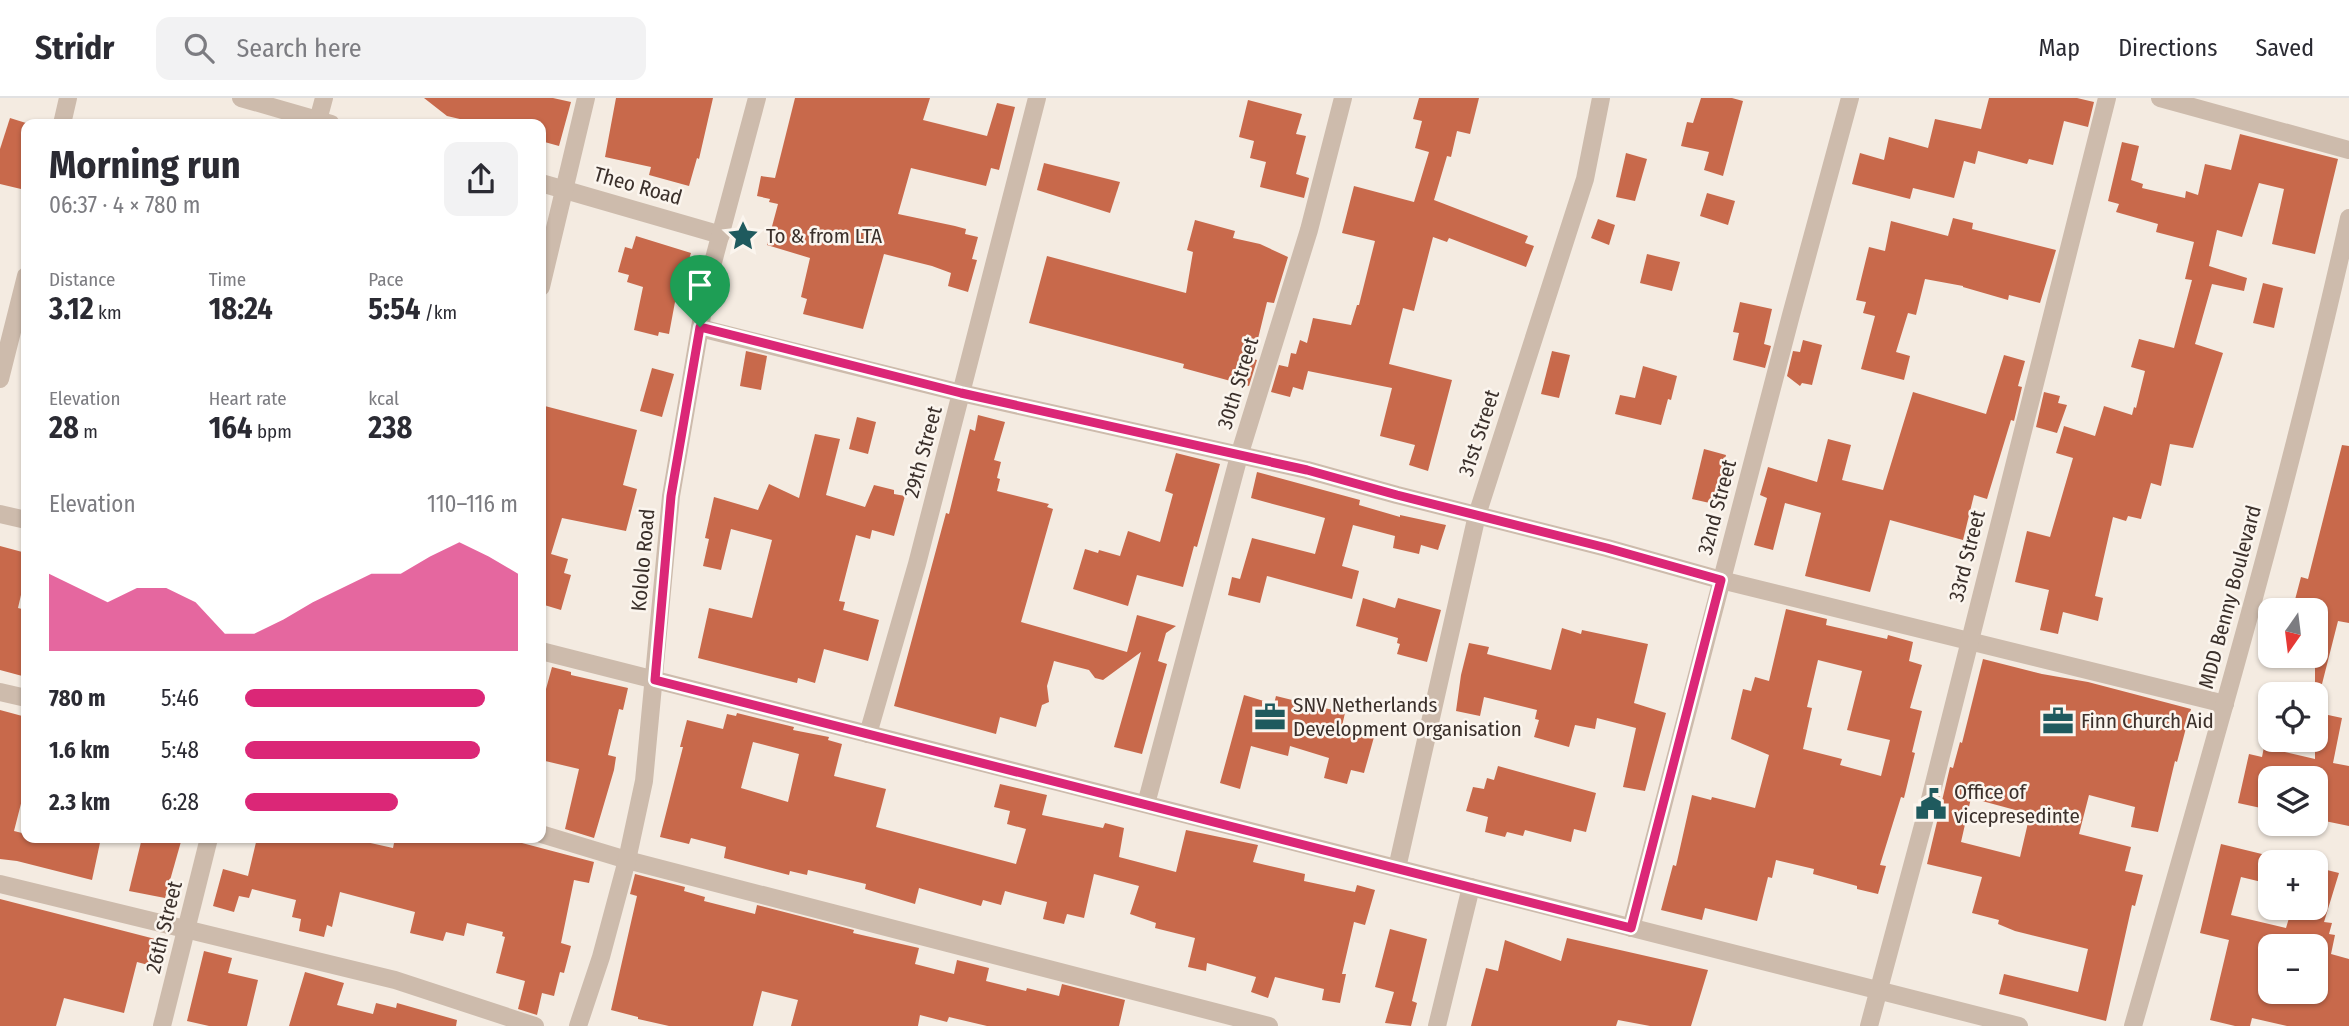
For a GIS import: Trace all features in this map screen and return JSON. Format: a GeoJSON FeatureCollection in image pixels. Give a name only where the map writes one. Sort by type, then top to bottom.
{"type":"FeatureCollection","features":[{"type":"Feature","properties":{"kind":"street"},"geometry":{"type":"LineString","coordinates":[[63,119],[68,98]]}},
{"type":"Feature","properties":{"kind":"street"},"geometry":{"type":"LineString","coordinates":[[241,98],[309,119]]}},
{"type":"Feature","properties":{"kind":"street"},"geometry":{"type":"LineString","coordinates":[[322,119],[324,98]]}},
{"type":"Feature","properties":{"kind":"street"},"geometry":{"type":"LineString","coordinates":[[546,264],[586,98]]}},
{"type":"Feature","properties":{"kind":"street","name":"Kololo Road"},"geometry":{"type":"LineString","coordinates":[[578,1026],[601,957],[627,860],[644,781],[671,496],[708,281],[757,98]]}},
{"type":"Feature","properties":{"kind":"street","name":"29th Street"},"geometry":{"type":"LineString","coordinates":[[868,734],[917,564],[1037,98]]}},
{"type":"Feature","properties":{"kind":"street","name":"30th Street"},"geometry":{"type":"LineString","coordinates":[[1146,804],[1239,456],[1305,242],[1343,98]]}},
{"type":"Feature","properties":{"kind":"street","name":"31st Street"},"geometry":{"type":"LineString","coordinates":[[1396,868],[1477,515],[1584,179],[1601,98]]}},
{"type":"Feature","properties":{"kind":"street","name":"32nd Street"},"geometry":{"type":"LineString","coordinates":[[1631,928],[1850,98]]}},
{"type":"Feature","properties":{"kind":"street","name":"33rd Street"},"geometry":{"type":"LineString","coordinates":[[1870,1026],[2107,98]]}},
{"type":"Feature","properties":{"kind":"street"},"geometry":{"type":"LineString","coordinates":[[2161,98],[2349,150]]}},
{"type":"Feature","properties":{"kind":"street","name":"Theo Road"},"geometry":{"type":"LineString","coordinates":[[546,184],[721,235]]}},
{"type":"Feature","properties":{"kind":"street","name":"MDD Benny Boulevard"},"geometry":{"type":"LineString","coordinates":[[2133,1026],[2225,704],[2329,308],[2349,218]]}},
{"type":"Feature","properties":{"kind":"street"},"geometry":{"type":"LineString","coordinates":[[0,379],[21,296]]}},
{"type":"Feature","properties":{"kind":"street"},"geometry":{"type":"LineString","coordinates":[[700,327],[961,393],[1307,470],[1721,580],[2225,704]]}},
{"type":"Feature","properties":{"kind":"street"},"geometry":{"type":"LineString","coordinates":[[0,514],[21,519]]}},
{"type":"Feature","properties":{"kind":"street"},"geometry":{"type":"LineString","coordinates":[[546,652],[2019,1026]]}},
{"type":"Feature","properties":{"kind":"street"},"geometry":{"type":"LineString","coordinates":[[0,692],[21,697]]}},
{"type":"Feature","properties":{"kind":"street"},"geometry":{"type":"LineString","coordinates":[[546,836],[627,860],[1269,1026]]}},
{"type":"Feature","properties":{"kind":"street","name":"26th Street"},"geometry":{"type":"LineString","coordinates":[[162,1026],[208,843]]}},
{"type":"Feature","properties":{"kind":"street"},"geometry":{"type":"LineString","coordinates":[[0,884],[395,980],[534,1026]]}},
{"type":"Feature","properties":{"kind":"street"},"geometry":{"type":"LineString","coordinates":[[1437,1026],[1471,887]]}},
{"type":"Feature","properties":{"kind":"building"},"geometry":{"type":"Polygon","coordinates":[[[424,98],[553,98],[571,102],[559,146],[546,142],[546,119],[460,119],[447,116],[424,98]]]}},
{"type":"Feature","properties":{"kind":"building"},"geometry":{"type":"Polygon","coordinates":[[[616,98],[713,98],[699,159],[697,158],[689,186],[649,175],[651,167],[605,157],[616,98]]]}},
{"type":"Feature","properties":{"kind":"building"},"geometry":{"type":"Polygon","coordinates":[[[795,98],[930,98],[923,120],[987,136],[997,103],[1015,107],[999,170],[991,168],[986,186],[911,168],[898,214],[966,229],[965,234],[978,237],[972,259],[977,260],[968,292],[948,286],[951,273],[884,254],[863,329],[803,314],[807,299],[801,297],[810,258],[767,245],[778,204],[757,196],[761,176],[775,178],[795,98]]]}},
{"type":"Feature","properties":{"kind":"building"},"geometry":{"type":"Polygon","coordinates":[[[1419,98],[1479,98],[1470,134],[1457,131],[1451,157],[1447,156],[1434,200],[1528,236],[1525,243],[1534,246],[1526,267],[1449,238],[1447,242],[1433,237],[1414,311],[1403,308],[1389,364],[1452,380],[1428,471],[1409,465],[1415,445],[1380,436],[1392,388],[1308,371],[1303,390],[1293,387],[1290,397],[1271,392],[1279,365],[1288,367],[1291,353],[1296,354],[1300,340],[1307,343],[1313,318],[1351,325],[1359,305],[1375,241],[1342,233],[1354,186],[1414,202],[1429,152],[1415,148],[1422,121],[1413,119],[1419,98]]]}},
{"type":"Feature","properties":{"kind":"building"},"geometry":{"type":"Polygon","coordinates":[[[1701,98],[1732,98],[1743,101],[1723,176],[1704,170],[1709,152],[1681,146],[1687,122],[1693,123],[1701,98]]]}},
{"type":"Feature","properties":{"kind":"building"},"geometry":{"type":"Polygon","coordinates":[[[1989,98],[2077,98],[2094,102],[2088,127],[2064,121],[2053,165],[2029,159],[2027,164],[1978,151],[1975,164],[1964,161],[1954,198],[1913,188],[1910,199],[1852,184],[1860,153],[1884,160],[1889,137],[1928,148],[1935,119],[1981,129],[1989,98]]]}},
{"type":"Feature","properties":{"kind":"building"},"geometry":{"type":"Polygon","coordinates":[[[1248,100],[1302,114],[1296,134],[1306,136],[1296,174],[1309,178],[1304,198],[1260,187],[1266,162],[1250,158],[1254,141],[1239,137],[1248,100]]]}},
{"type":"Feature","properties":{"kind":"building"},"geometry":{"type":"Polygon","coordinates":[[[10,118],[21,121],[21,189],[0,184],[0,149],[10,118]]]}},
{"type":"Feature","properties":{"kind":"building"},"geometry":{"type":"Polygon","coordinates":[[[2240,134],[2338,159],[2315,254],[2272,244],[2284,189],[2259,183],[2242,237],[2217,230],[2209,266],[2247,278],[2244,291],[2212,284],[2195,344],[2223,353],[2193,448],[2170,444],[2161,486],[2151,483],[2141,519],[2128,516],[2126,521],[2113,517],[2095,596],[2103,598],[2098,621],[2063,612],[2058,634],[2040,630],[2049,590],[2015,582],[2027,531],[2050,537],[2073,458],[2056,453],[2064,426],[2095,436],[2104,406],[2132,415],[2145,371],[2131,367],[2139,339],[2174,348],[2192,280],[2185,279],[2194,242],[2156,232],[2158,224],[2116,212],[2119,204],[2108,201],[2122,142],[2139,146],[2131,180],[2143,184],[2142,188],[2185,198],[2186,191],[2198,195],[2205,164],[2231,170],[2240,134]]]}},
{"type":"Feature","properties":{"kind":"building"},"geometry":{"type":"Polygon","coordinates":[[[1626,153],[1647,159],[1635,201],[1616,197],[1626,153]]]}},
{"type":"Feature","properties":{"kind":"building"},"geometry":{"type":"Polygon","coordinates":[[[1044,163],[1120,182],[1110,213],[1037,190],[1044,163]]]}},
{"type":"Feature","properties":{"kind":"building"},"geometry":{"type":"Polygon","coordinates":[[[1707,193],[1735,201],[1728,225],[1700,216],[1707,193]]]}},
{"type":"Feature","properties":{"kind":"building"},"geometry":{"type":"Polygon","coordinates":[[[1953,218],[1973,223],[1972,229],[2056,250],[2040,303],[2009,295],[2008,300],[1963,286],[1925,279],[1916,315],[1908,313],[1896,352],[1910,356],[1904,380],[1861,369],[1875,316],[1863,313],[1866,302],[1856,300],[1869,247],[1885,251],[1891,221],[1948,236],[1953,218]]]}},
{"type":"Feature","properties":{"kind":"building"},"geometry":{"type":"Polygon","coordinates":[[[1598,219],[1615,225],[1609,245],[1591,238],[1598,219]]]}},
{"type":"Feature","properties":{"kind":"building"},"geometry":{"type":"Polygon","coordinates":[[[1195,220],[1235,231],[1233,238],[1260,244],[1288,257],[1274,303],[1267,302],[1253,359],[1257,360],[1249,386],[1183,368],[1184,364],[1029,323],[1047,256],[1186,293],[1193,252],[1187,250],[1195,220]]]}},
{"type":"Feature","properties":{"kind":"building"},"geometry":{"type":"Polygon","coordinates":[[[636,236],[691,253],[675,302],[669,334],[659,332],[658,336],[634,330],[643,287],[627,282],[629,275],[618,272],[625,247],[632,249],[636,236]]]}},
{"type":"Feature","properties":{"kind":"building"},"geometry":{"type":"Polygon","coordinates":[[[1647,254],[1680,262],[1672,291],[1640,283],[1647,254]]]}},
{"type":"Feature","properties":{"kind":"building"},"geometry":{"type":"Polygon","coordinates":[[[2263,283],[2283,288],[2274,328],[2253,323],[2263,283]]]}},
{"type":"Feature","properties":{"kind":"building"},"geometry":{"type":"Polygon","coordinates":[[[1740,302],[1772,309],[1764,344],[1771,346],[1765,368],[1733,360],[1739,333],[1733,332],[1740,302]]]}},
{"type":"Feature","properties":{"kind":"building"},"geometry":{"type":"Polygon","coordinates":[[[1803,340],[1822,345],[1812,385],[1802,383],[1800,386],[1787,376],[1793,351],[1800,352],[1803,340]]]}},
{"type":"Feature","properties":{"kind":"building"},"geometry":{"type":"Polygon","coordinates":[[[746,351],[767,356],[761,390],[740,386],[746,351]]]}},
{"type":"Feature","properties":{"kind":"building"},"geometry":{"type":"Polygon","coordinates":[[[1552,351],[1570,355],[1559,398],[1541,394],[1552,351]]]}},
{"type":"Feature","properties":{"kind":"building"},"geometry":{"type":"Polygon","coordinates":[[[2004,355],[2025,361],[2018,386],[2022,387],[2014,421],[2011,420],[1987,499],[1974,495],[1963,540],[1890,520],[1870,592],[1805,576],[1821,513],[1785,503],[1773,550],[1754,545],[1767,498],[1760,495],[1768,467],[1817,482],[1828,439],[1851,445],[1842,480],[1883,490],[1913,392],[1986,414],[2004,355]]]}},
{"type":"Feature","properties":{"kind":"building"},"geometry":{"type":"Polygon","coordinates":[[[1643,366],[1677,376],[1661,425],[1615,414],[1620,395],[1635,398],[1643,366]]]}},
{"type":"Feature","properties":{"kind":"building"},"geometry":{"type":"Polygon","coordinates":[[[652,368],[674,374],[662,417],[640,411],[652,368]]]}},
{"type":"Feature","properties":{"kind":"building"},"geometry":{"type":"Polygon","coordinates":[[[2044,392],[2060,396],[2058,403],[2067,405],[2057,433],[2036,427],[2044,392]]]}},
{"type":"Feature","properties":{"kind":"building"},"geometry":{"type":"Polygon","coordinates":[[[546,406],[637,430],[623,485],[637,489],[626,531],[562,518],[551,554],[568,559],[564,573],[571,575],[561,610],[546,606],[546,406]]]}},
{"type":"Feature","properties":{"kind":"building"},"geometry":{"type":"Polygon","coordinates":[[[978,415],[1005,422],[994,460],[1001,462],[997,491],[1049,504],[1047,507],[1053,509],[1021,622],[1127,652],[1137,615],[1176,626],[1166,633],[1158,661],[1167,664],[1142,754],[1114,747],[1141,652],[1103,680],[1095,678],[1089,670],[1054,661],[1047,686],[1049,702],[1042,705],[1036,727],[1000,717],[996,734],[894,706],[946,513],[949,514],[970,429],[975,431],[978,415]]]}},
{"type":"Feature","properties":{"kind":"building"},"geometry":{"type":"Polygon","coordinates":[[[857,417],[876,422],[868,454],[849,449],[857,417]]]}},
{"type":"Feature","properties":{"kind":"building"},"geometry":{"type":"Polygon","coordinates":[[[815,434],[840,439],[826,495],[865,507],[874,485],[905,496],[894,536],[872,530],[870,539],[856,535],[839,601],[845,602],[843,610],[879,620],[868,661],[824,649],[815,683],[798,678],[797,683],[698,658],[709,608],[752,618],[772,540],[731,529],[721,570],[703,566],[709,539],[705,538],[714,497],[758,510],[769,484],[799,498],[815,434]]]}},
{"type":"Feature","properties":{"kind":"building"},"geometry":{"type":"Polygon","coordinates":[[[2342,445],[2349,446],[2349,623],[2338,621],[2328,660],[2328,598],[2295,598],[2301,577],[2308,579],[2342,445]]]}},
{"type":"Feature","properties":{"kind":"building"},"geometry":{"type":"Polygon","coordinates":[[[1704,449],[1726,455],[1714,504],[1692,499],[1704,449]]]}},
{"type":"Feature","properties":{"kind":"building"},"geometry":{"type":"Polygon","coordinates":[[[1176,453],[1220,464],[1183,587],[1137,575],[1128,606],[1073,589],[1085,549],[1120,556],[1128,531],[1160,542],[1173,494],[1165,491],[1176,453]]]}},
{"type":"Feature","properties":{"kind":"building"},"geometry":{"type":"Polygon","coordinates":[[[1257,472],[1360,500],[1359,505],[1400,517],[1446,525],[1438,550],[1421,545],[1419,554],[1393,548],[1395,536],[1353,525],[1342,566],[1359,571],[1352,599],[1267,576],[1260,603],[1228,595],[1232,577],[1240,579],[1252,538],[1315,554],[1325,518],[1251,498],[1257,472]]]}},
{"type":"Feature","properties":{"kind":"building"},"geometry":{"type":"Polygon","coordinates":[[[0,546],[21,552],[21,595],[18,608],[21,609],[21,676],[0,670],[0,546]]]}},
{"type":"Feature","properties":{"kind":"building"},"geometry":{"type":"Polygon","coordinates":[[[1363,598],[1395,608],[1398,598],[1441,610],[1427,662],[1397,654],[1400,644],[1397,643],[1398,638],[1356,626],[1363,598]]]}},
{"type":"Feature","properties":{"kind":"building"},"geometry":{"type":"Polygon","coordinates":[[[1786,609],[1827,619],[1826,625],[1913,642],[1909,661],[1922,665],[1910,708],[1922,711],[1904,798],[1901,797],[1880,865],[1886,866],[1878,894],[1813,874],[1814,869],[1776,860],[1772,878],[1768,877],[1757,921],[1705,908],[1702,920],[1661,910],[1673,865],[1676,866],[1692,795],[1755,808],[1769,755],[1731,739],[1743,689],[1751,691],[1755,677],[1769,681],[1786,609]],[[1818,660],[1807,707],[1812,708],[1803,749],[1842,759],[1840,765],[1881,776],[1890,740],[1847,730],[1862,671],[1818,660]]]}},
{"type":"Feature","properties":{"kind":"building"},"geometry":{"type":"Polygon","coordinates":[[[1562,628],[1581,634],[1582,630],[1648,644],[1634,703],[1666,713],[1645,791],[1623,787],[1636,728],[1597,718],[1595,729],[1575,725],[1569,747],[1534,737],[1539,720],[1535,719],[1537,710],[1484,697],[1480,716],[1456,711],[1469,643],[1489,647],[1487,654],[1551,670],[1562,628]]]}},
{"type":"Feature","properties":{"kind":"building"},"geometry":{"type":"Polygon","coordinates":[[[1983,659],[2088,682],[2191,709],[2158,832],[2131,827],[2135,807],[2089,795],[2079,834],[2131,847],[2125,871],[2143,875],[2135,906],[2132,905],[2106,1021],[1999,994],[2004,974],[2078,992],[2088,949],[2015,931],[1998,924],[1999,920],[1972,913],[1982,877],[1927,864],[1950,767],[1953,768],[1960,742],[1962,743],[1983,659]],[[1971,798],[1961,842],[2020,857],[2030,814],[1971,798]]]}},
{"type":"Feature","properties":{"kind":"building"},"geometry":{"type":"Polygon","coordinates":[[[552,667],[571,672],[571,675],[628,688],[623,710],[619,709],[608,755],[616,757],[614,770],[594,838],[565,829],[579,769],[546,761],[546,689],[552,667]]]}},
{"type":"Feature","properties":{"kind":"building"},"geometry":{"type":"Polygon","coordinates":[[[2315,668],[2326,668],[2323,682],[2315,682],[2315,668]]]}},
{"type":"Feature","properties":{"kind":"building"},"geometry":{"type":"Polygon","coordinates":[[[1244,695],[1274,704],[1276,696],[1345,713],[1342,726],[1374,737],[1364,773],[1351,770],[1347,784],[1324,778],[1329,758],[1290,746],[1288,756],[1251,746],[1240,789],[1220,783],[1244,695]]]}},
{"type":"Feature","properties":{"kind":"building"},"geometry":{"type":"Polygon","coordinates":[[[0,710],[21,716],[21,804],[14,831],[21,833],[21,843],[100,843],[92,880],[0,859],[0,710]]]}},
{"type":"Feature","properties":{"kind":"building"},"geometry":{"type":"Polygon","coordinates":[[[737,713],[794,727],[793,730],[829,737],[828,740],[842,744],[834,776],[886,789],[876,827],[1016,864],[1026,829],[1007,824],[1010,811],[994,807],[1000,784],[1047,795],[1042,815],[1103,828],[1105,823],[1124,828],[1119,857],[1176,872],[1186,830],[1258,845],[1253,862],[1305,874],[1304,881],[1355,892],[1357,885],[1375,890],[1365,925],[1354,922],[1342,974],[1346,974],[1340,1003],[1322,1000],[1324,989],[1275,977],[1268,998],[1251,992],[1256,977],[1207,963],[1206,971],[1188,967],[1195,938],[1155,928],[1156,923],[1130,914],[1139,886],[1094,874],[1084,918],[1067,914],[1064,924],[1043,919],[1047,902],[1005,891],[1001,905],[983,900],[981,906],[919,888],[915,904],[865,889],[866,884],[808,870],[807,875],[790,871],[789,875],[724,858],[726,847],[691,838],[689,844],[660,837],[683,747],[680,747],[687,720],[723,729],[727,714],[736,716],[737,713]],[[753,742],[741,788],[788,802],[799,754],[753,742]]]}},
{"type":"Feature","properties":{"kind":"building"},"geometry":{"type":"Polygon","coordinates":[[[2328,715],[2342,718],[2333,763],[2349,766],[2349,826],[2328,822],[2328,766],[2258,766],[2258,807],[2238,803],[2249,754],[2262,757],[2263,752],[2285,752],[2315,759],[2315,752],[2328,752],[2328,715]]]}},
{"type":"Feature","properties":{"kind":"building"},"geometry":{"type":"Polygon","coordinates":[[[1498,766],[1596,793],[1586,832],[1574,829],[1571,842],[1525,830],[1523,836],[1507,832],[1505,837],[1485,832],[1488,817],[1466,811],[1473,787],[1484,789],[1487,778],[1494,780],[1498,766]]]}},
{"type":"Feature","properties":{"kind":"building"},"geometry":{"type":"Polygon","coordinates":[[[141,843],[181,843],[165,898],[129,891],[141,843]]]}},
{"type":"Feature","properties":{"kind":"building"},"geometry":{"type":"Polygon","coordinates":[[[256,843],[370,843],[393,848],[394,843],[522,843],[594,862],[589,883],[574,880],[561,943],[571,946],[564,973],[560,972],[554,996],[542,993],[537,1015],[518,1009],[525,981],[496,973],[505,937],[502,936],[503,932],[467,923],[464,936],[446,932],[443,941],[410,933],[415,912],[340,892],[332,927],[327,925],[324,937],[299,931],[301,919],[292,917],[296,900],[252,889],[249,898],[239,896],[234,912],[213,906],[223,869],[248,876],[256,843]]]}},
{"type":"Feature","properties":{"kind":"building"},"geometry":{"type":"Polygon","coordinates":[[[2221,844],[2258,853],[2258,881],[2241,877],[2231,915],[2286,928],[2288,920],[2325,920],[2332,923],[2329,934],[2335,935],[2331,954],[2349,959],[2349,1026],[2287,1026],[2252,1018],[2250,1026],[2235,1026],[2210,1020],[2229,940],[2200,933],[2221,844]]]}},
{"type":"Feature","properties":{"kind":"building"},"geometry":{"type":"Polygon","coordinates":[[[2328,870],[2339,873],[2328,909],[2328,870]]]}},
{"type":"Feature","properties":{"kind":"building"},"geometry":{"type":"Polygon","coordinates":[[[635,874],[685,887],[684,891],[705,897],[704,901],[755,914],[757,905],[854,930],[853,933],[919,948],[915,964],[954,974],[957,960],[989,968],[986,981],[1026,991],[1027,988],[1059,996],[1062,984],[1125,1000],[1119,1026],[987,1026],[949,1017],[947,1022],[920,1015],[918,1026],[791,1026],[798,1000],[762,991],[753,1026],[669,1026],[638,1019],[611,1010],[637,896],[630,894],[635,874]]]}},
{"type":"Feature","properties":{"kind":"building"},"geometry":{"type":"Polygon","coordinates":[[[0,899],[159,940],[152,966],[137,962],[124,1013],[64,998],[56,1026],[0,1026],[0,899]]]}},
{"type":"Feature","properties":{"kind":"building"},"geometry":{"type":"Polygon","coordinates":[[[1390,929],[1427,939],[1412,1001],[1417,1003],[1411,1026],[1385,1023],[1394,992],[1375,987],[1390,929]]]}},
{"type":"Feature","properties":{"kind":"building"},"geometry":{"type":"Polygon","coordinates":[[[1567,938],[1708,970],[1691,1026],[1650,1026],[1618,1020],[1616,1026],[1471,1026],[1486,968],[1498,971],[1505,940],[1561,961],[1567,938]]]}},
{"type":"Feature","properties":{"kind":"building"},"geometry":{"type":"Polygon","coordinates":[[[204,951],[232,958],[228,973],[258,980],[247,1026],[209,1026],[187,1021],[204,951]]]}},
{"type":"Feature","properties":{"kind":"building"},"geometry":{"type":"Polygon","coordinates":[[[305,972],[344,983],[337,1005],[373,1014],[376,1003],[396,1008],[397,1003],[457,1020],[456,1026],[289,1026],[305,972]]]}},
{"type":"Feature","properties":{"kind":"place","name":"To & from LTA"},"geometry":{"type":"Point","coordinates":[743,236]}},
{"type":"Feature","properties":{"kind":"place","name":"SNV Netherlands Development Organisation"},"geometry":{"type":"Point","coordinates":[1270,717]}},
{"type":"Feature","properties":{"kind":"place","name":"Finn Church Aid"},"geometry":{"type":"Point","coordinates":[2058,721]}},
{"type":"Feature","properties":{"kind":"place","name":"Office of vicepresedinte"},"geometry":{"type":"Point","coordinates":[1931,804]}},
{"type":"Feature","properties":{"kind":"route"},"geometry":{"type":"LineString","coordinates":[[700,327],[961,393],[1307,470],[1721,580],[1631,928],[655,680],[671,496],[700,327]]}}]}
